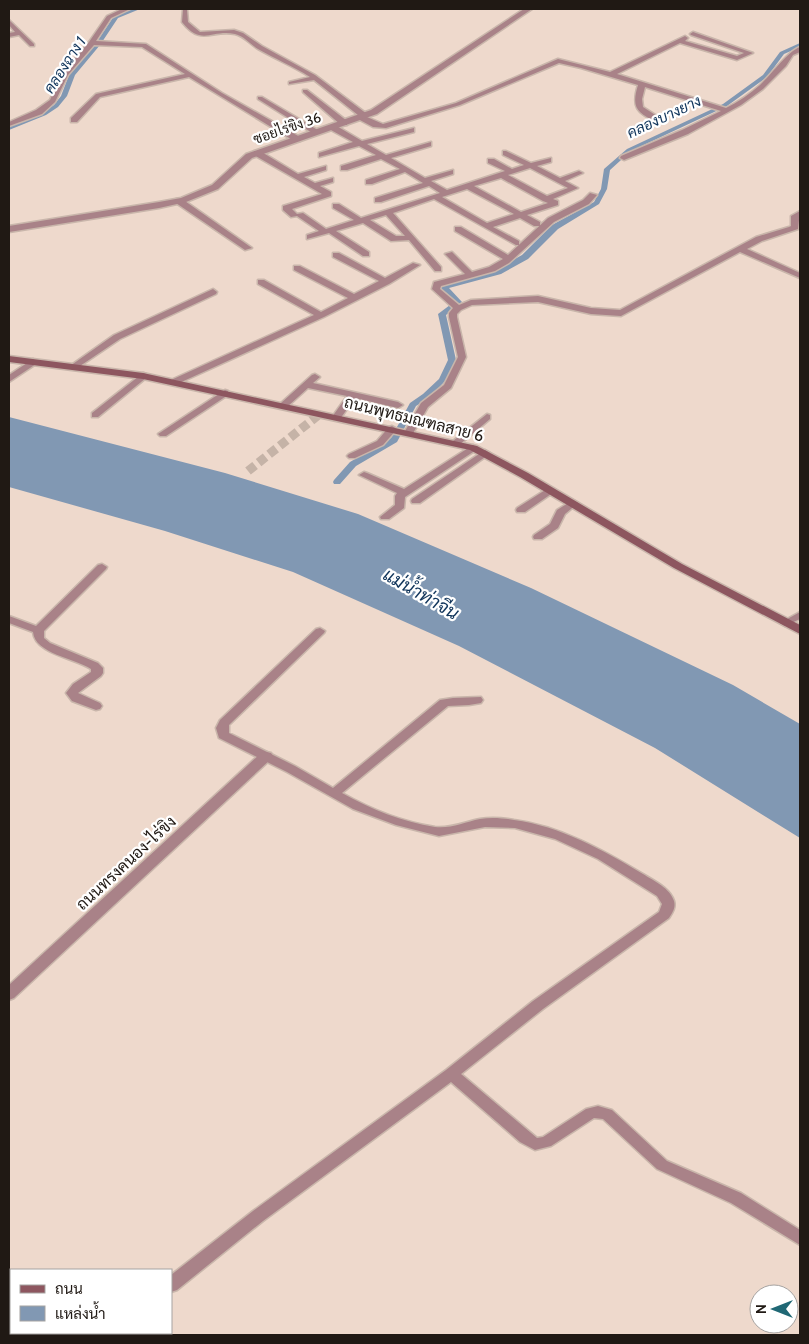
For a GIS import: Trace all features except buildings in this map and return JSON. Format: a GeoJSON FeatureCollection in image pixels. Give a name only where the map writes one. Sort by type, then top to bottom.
{"type":"FeatureCollection","features":[{"type":"Feature","properties":{"kind":"main road","name":"ถนนพุทธมณฑลสาย 6"},"geometry":{"type":"LineString","coordinates":[[9,359],[143,376],[225,392],[473,448],[573,503],[678,566],[800,630]]}},
{"type":"Feature","properties":{"kind":"street"},"geometry":{"type":"LineString","coordinates":[[9,124],[39,112],[53,101],[65,74],[94,43],[111,15],[127,9]]}},
{"type":"Feature","properties":{"kind":"street","name":"ซอยไร่ขิง 36"},"geometry":{"type":"LineString","coordinates":[[9,229],[179,201],[219,184],[249,156],[374,112],[528,9]]}},
{"type":"Feature","properties":{"kind":"street"},"geometry":{"type":"LineString","coordinates":[[185,11],[188,26],[200,35],[236,32],[263,49],[284,58],[315,78],[338,98],[378,126],[392,124],[458,104],[558,61],[725,110]]}},
{"type":"Feature","properties":{"kind":"street"},"geometry":{"type":"LineString","coordinates":[[9,22],[32,44]]}},
{"type":"Feature","properties":{"kind":"street"},"geometry":{"type":"LineString","coordinates":[[9,35],[20,33]]}},
{"type":"Feature","properties":{"kind":"street"},"geometry":{"type":"LineString","coordinates":[[610,75],[695,33],[750,53],[737,58],[679,41]]}},
{"type":"Feature","properties":{"kind":"street"},"geometry":{"type":"LineString","coordinates":[[94,43],[144,45],[230,101],[297,139]]}},
{"type":"Feature","properties":{"kind":"street"},"geometry":{"type":"LineString","coordinates":[[624,158],[684,132],[739,104],[761,88],[784,65],[791,54],[800,49]]}},
{"type":"Feature","properties":{"kind":"street"},"geometry":{"type":"LineString","coordinates":[[74,120],[98,95],[190,75]]}},
{"type":"Feature","properties":{"kind":"street"},"geometry":{"type":"LineString","coordinates":[[290,84],[315,78]]}},
{"type":"Feature","properties":{"kind":"street"},"geometry":{"type":"LineString","coordinates":[[642,85],[638,101],[639,108],[659,120]]}},
{"type":"Feature","properties":{"kind":"street"},"geometry":{"type":"LineString","coordinates":[[305,91],[344,123]]}},
{"type":"Feature","properties":{"kind":"street"},"geometry":{"type":"LineString","coordinates":[[260,98],[317,132]]}},
{"type":"Feature","properties":{"kind":"street"},"geometry":{"type":"LineString","coordinates":[[332,127],[446,194]]}},
{"type":"Feature","properties":{"kind":"street"},"geometry":{"type":"LineString","coordinates":[[322,155],[411,130]]}},
{"type":"Feature","properties":{"kind":"street"},"geometry":{"type":"LineString","coordinates":[[344,168],[428,144]]}},
{"type":"Feature","properties":{"kind":"street"},"geometry":{"type":"LineString","coordinates":[[257,153],[328,194],[286,208],[366,254]]}},
{"type":"Feature","properties":{"kind":"street"},"geometry":{"type":"LineString","coordinates":[[506,153],[574,188],[546,199]]}},
{"type":"Feature","properties":{"kind":"street"},"geometry":{"type":"LineString","coordinates":[[310,237],[548,160]]}},
{"type":"Feature","properties":{"kind":"street"},"geometry":{"type":"LineString","coordinates":[[491,161],[512,172]]}},
{"type":"Feature","properties":{"kind":"street"},"geometry":{"type":"LineString","coordinates":[[298,176],[323,168]]}},
{"type":"Feature","properties":{"kind":"street"},"geometry":{"type":"LineString","coordinates":[[369,182],[405,170]]}},
{"type":"Feature","properties":{"kind":"street"},"geometry":{"type":"LineString","coordinates":[[378,200],[450,172]]}},
{"type":"Feature","properties":{"kind":"street"},"geometry":{"type":"LineString","coordinates":[[560,180],[579,173]]}},
{"type":"Feature","properties":{"kind":"street"},"geometry":{"type":"LineString","coordinates":[[502,175],[564,208]]}},
{"type":"Feature","properties":{"kind":"street"},"geometry":{"type":"LineString","coordinates":[[314,186],[330,180]]}},
{"type":"Feature","properties":{"kind":"street"},"geometry":{"type":"LineString","coordinates":[[468,186],[537,224]]}},
{"type":"Feature","properties":{"kind":"street"},"geometry":{"type":"LineString","coordinates":[[369,194],[391,211],[410,238],[438,269]]}},
{"type":"Feature","properties":{"kind":"street"},"geometry":{"type":"LineString","coordinates":[[593,195],[586,202],[562,213],[540,228],[508,259],[492,269],[437,284],[436,289],[454,305],[488,300],[524,299],[547,301],[605,313],[621,313],[759,239],[792,229],[794,227],[794,216],[800,213]]}},
{"type":"Feature","properties":{"kind":"street"},"geometry":{"type":"LineString","coordinates":[[436,197],[516,243]]}},
{"type":"Feature","properties":{"kind":"street"},"geometry":{"type":"LineString","coordinates":[[179,201],[248,248]]}},
{"type":"Feature","properties":{"kind":"street"},"geometry":{"type":"LineString","coordinates":[[486,226],[555,203]]}},
{"type":"Feature","properties":{"kind":"street"},"geometry":{"type":"LineString","coordinates":[[336,206],[394,238],[410,238]]}},
{"type":"Feature","properties":{"kind":"street"},"geometry":{"type":"LineString","coordinates":[[458,228],[508,259]]}},
{"type":"Feature","properties":{"kind":"street"},"geometry":{"type":"LineString","coordinates":[[740,249],[800,276]]}},
{"type":"Feature","properties":{"kind":"street"},"geometry":{"type":"LineString","coordinates":[[449,254],[471,275]]}},
{"type":"Feature","properties":{"kind":"street"},"geometry":{"type":"LineString","coordinates":[[336,255],[386,282]]}},
{"type":"Feature","properties":{"kind":"street"},"geometry":{"type":"LineString","coordinates":[[174,382],[322,315],[416,265]]}},
{"type":"Feature","properties":{"kind":"street"},"geometry":{"type":"LineString","coordinates":[[297,268],[355,298]]}},
{"type":"Feature","properties":{"kind":"street"},"geometry":{"type":"LineString","coordinates":[[260,282],[322,315]]}},
{"type":"Feature","properties":{"kind":"street"},"geometry":{"type":"LineString","coordinates":[[74,366],[117,337],[213,292]]}},
{"type":"Feature","properties":{"kind":"street"},"geometry":{"type":"LineString","coordinates":[[409,433],[424,405],[448,386],[460,363],[462,357],[453,313],[454,305]]}},
{"type":"Feature","properties":{"kind":"street"},"geometry":{"type":"LineString","coordinates":[[9,379],[33,362]]}},
{"type":"Feature","properties":{"kind":"street"},"geometry":{"type":"LineString","coordinates":[[95,415],[143,376]]}},
{"type":"Feature","properties":{"kind":"street"},"geometry":{"type":"LineString","coordinates":[[284,405],[308,385],[314,377]]}},
{"type":"Feature","properties":{"kind":"street"},"geometry":{"type":"LineString","coordinates":[[308,385],[398,405]]}},
{"type":"Feature","properties":{"kind":"street"},"geometry":{"type":"LineString","coordinates":[[163,434],[225,392]]}},
{"type":"Feature","properties":{"kind":"street"},"geometry":{"type":"LineString","coordinates":[[336,417],[353,395]]}},
{"type":"Feature","properties":{"kind":"street"},"geometry":{"type":"LineString","coordinates":[[456,443],[487,416]]}},
{"type":"Feature","properties":{"kind":"street"},"geometry":{"type":"LineString","coordinates":[[352,456],[380,443],[392,429]]}},
{"type":"Feature","properties":{"kind":"street"},"geometry":{"type":"LineString","coordinates":[[385,516],[400,506],[399,498],[405,493],[473,448]]}},
{"type":"Feature","properties":{"kind":"street"},"geometry":{"type":"LineString","coordinates":[[416,501],[485,453]]}},
{"type":"Feature","properties":{"kind":"street"},"geometry":{"type":"LineString","coordinates":[[364,475],[405,493]]}},
{"type":"Feature","properties":{"kind":"street"},"geometry":{"type":"LineString","coordinates":[[521,510],[550,490]]}},
{"type":"Feature","properties":{"kind":"street"},"geometry":{"type":"LineString","coordinates":[[538,537],[554,526],[561,512],[573,503]]}},
{"type":"Feature","properties":{"kind":"street"},"geometry":{"type":"LineString","coordinates":[[96,706],[76,698],[72,693],[77,687],[96,674],[97,668],[41,642],[38,637],[38,630],[102,567]]}},
{"type":"Feature","properties":{"kind":"street"},"geometry":{"type":"LineString","coordinates":[[785,623],[800,615]]}},
{"type":"Feature","properties":{"kind":"street"},"geometry":{"type":"LineString","coordinates":[[9,619],[38,630]]}},
{"type":"Feature","properties":{"kind":"street"},"geometry":{"type":"LineString","coordinates":[[172,1284],[258,1216],[451,1074],[538,1005],[664,915],[668,910],[668,901],[662,893],[624,869],[540,829],[525,825],[493,822],[434,832],[377,814],[347,802],[334,793],[223,734],[222,727],[320,631]]}},
{"type":"Feature","properties":{"kind":"street"},"geometry":{"type":"LineString","coordinates":[[334,793],[444,703],[453,701],[470,703],[477,700]]}},
{"type":"Feature","properties":{"kind":"street","name":"ถนนทรงคนอง-ไร่ขิง"},"geometry":{"type":"LineString","coordinates":[[9,994],[266,756]]}},
{"type":"Feature","properties":{"kind":"street"},"geometry":{"type":"LineString","coordinates":[[451,1074],[525,1138],[535,1144],[546,1142],[591,1113],[602,1112],[607,1114],[662,1164],[675,1172],[736,1198],[800,1238]]}},
{"type":"Feature","properties":{"kind":"water","name":"แม่น้ำท่าจีน"},"geometry":{"type":"Polygon","coordinates":[[[9,417],[225,473],[358,514],[531,588],[733,685],[800,724],[800,838],[655,748],[459,646],[293,572],[165,531],[9,487],[9,417]]]}},
{"type":"Feature","properties":{"kind":"waterway","name":"คลองฉาง 1"},"geometry":{"type":"LineString","coordinates":[[9,128],[44,114],[56,106],[64,96],[72,75],[98,44],[116,17],[137,9]]}},
{"type":"Feature","properties":{"kind":"waterway","name":"คลองบางยาง"},"geometry":{"type":"LineString","coordinates":[[337,482],[353,464],[394,440],[413,405],[426,396],[442,380],[452,360],[442,314],[458,302],[444,287],[498,272],[525,257],[555,227],[597,203],[604,189],[607,169],[629,150],[725,105],[765,76],[782,53],[800,45]]}},
{"type":"Feature","properties":{"kind":"tunnel"},"geometry":{"type":"LineString","coordinates":[[248,471],[321,413]]}}]}
